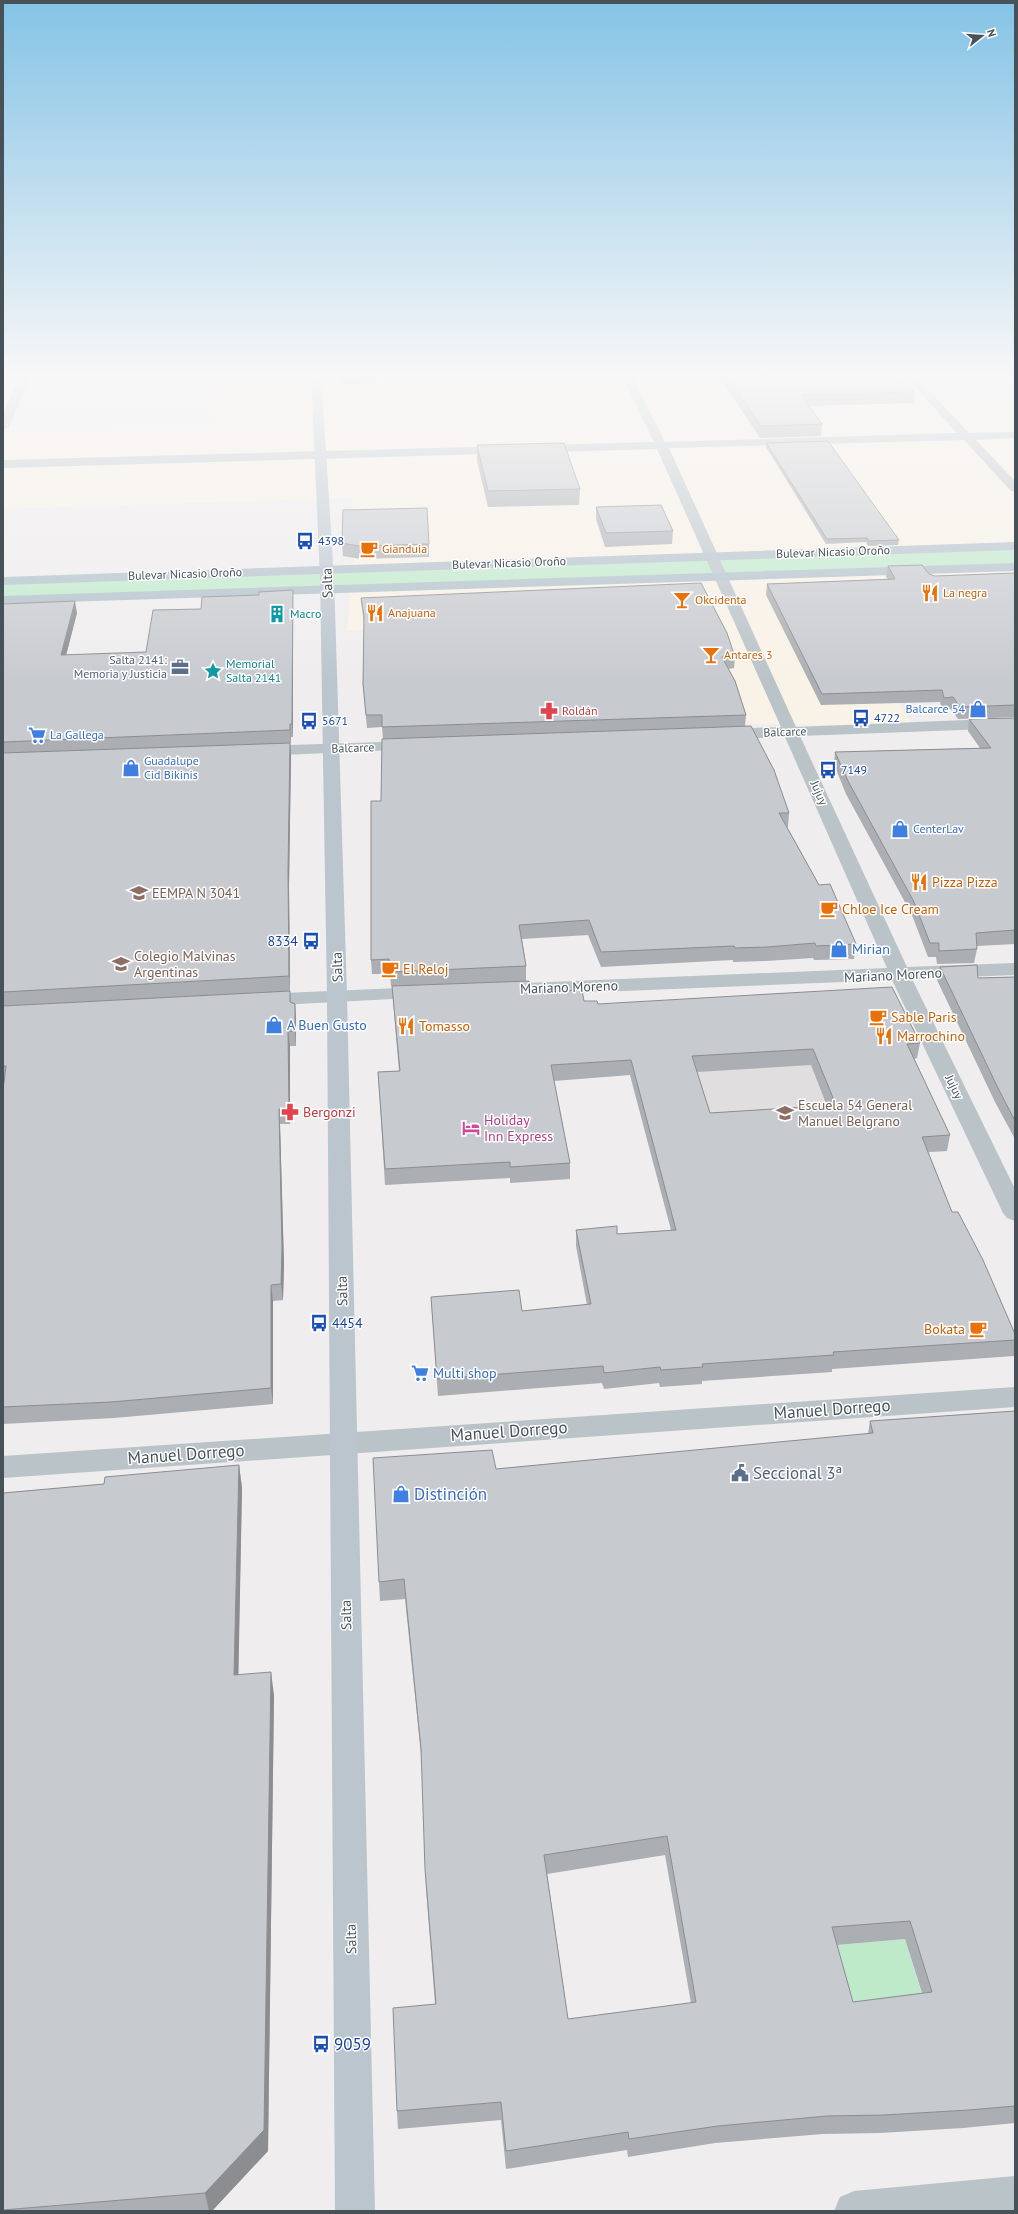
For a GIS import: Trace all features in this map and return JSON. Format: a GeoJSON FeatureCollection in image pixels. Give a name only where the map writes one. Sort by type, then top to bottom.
{"type":"FeatureCollection","features":[{"type":"Feature","properties":{"kind":"main road","name":"Salta"},"geometry":{"type":"LineString","coordinates":[[321,475],[327,589],[337,996],[355,2211]]}},
{"type":"Feature","properties":{"kind":"main road","name":"Bulevar Nicasio Oroño"},"geometry":{"type":"LineString","coordinates":[[3,581],[326,568],[1015,546]]}},
{"type":"Feature","properties":{"kind":"main road","name":"Bulevar Nicasio Oroño"},"geometry":{"type":"LineString","coordinates":[[3,600],[1015,567]]}},
{"type":"Feature","properties":{"kind":"street","name":"Jujuy"},"geometry":{"type":"LineString","coordinates":[[675,475],[900,974],[1015,1213]]}},
{"type":"Feature","properties":{"kind":"street"},"geometry":{"type":"LineString","coordinates":[[1003,475],[1015,488]]}},
{"type":"Feature","properties":{"kind":"street","name":"Balcarce"},"geometry":{"type":"LineString","coordinates":[[712,735],[1015,723]]}},
{"type":"Feature","properties":{"kind":"street","name":"Balcarce"},"geometry":{"type":"LineString","coordinates":[[245,752],[426,745]]}},
{"type":"Feature","properties":{"kind":"street","name":"Mariano Moreno"},"geometry":{"type":"LineString","coordinates":[[480,990],[900,974],[1015,968]]}},
{"type":"Feature","properties":{"kind":"street"},"geometry":{"type":"LineString","coordinates":[[242,1001],[440,992]]}},
{"type":"Feature","properties":{"kind":"street","name":"Manuel Dorrego"},"geometry":{"type":"LineString","coordinates":[[3,1466],[1015,1397]]}},
{"type":"Feature","properties":{"kind":"street"},"geometry":{"type":"LineString","coordinates":[[854,2211],[1015,2196]]}},
{"type":"Feature","properties":{"kind":"shaded area"},"geometry":{"type":"Polygon","coordinates":[[[3,475],[1015,475],[1015,624],[858,629],[913,727],[641,721],[605,621],[347,631],[354,550],[352,498],[3,509],[3,475]]]}},
{"type":"Feature","properties":{"kind":"shaded area","name":"Escuela 54 General Manuel Belgrano"},"geometry":{"type":"Polygon","coordinates":[[[905,1059],[947,1151],[655,1170],[630,1075],[905,1059]]]}},
{"type":"Feature","properties":{"kind":"green space"},"geometry":{"type":"Polygon","coordinates":[[[1015,546],[1015,567],[3,600],[3,581],[1015,546]]]}},
{"type":"Feature","properties":{"kind":"green space"},"geometry":{"type":"Polygon","coordinates":[[[905,1939],[927,2011],[849,2021],[828,1946],[905,1939]]]}},
{"type":"Feature","properties":{"kind":"building"},"geometry":{"type":"Polygon","coordinates":[[[484,475],[575,475],[580,489],[488,491],[484,475]]]}},
{"type":"Feature","properties":{"kind":"building"},"geometry":{"type":"Polygon","coordinates":[[[787,475],[853,475],[899,540],[869,541],[867,538],[827,539],[787,475]]]}},
{"type":"Feature","properties":{"kind":"building"},"geometry":{"type":"Polygon","coordinates":[[[661,505],[673,531],[606,533],[596,507],[661,505]]]}},
{"type":"Feature","properties":{"kind":"building"},"geometry":{"type":"Polygon","coordinates":[[[427,508],[429,544],[359,546],[342,543],[343,510],[427,508]]]}},
{"type":"Feature","properties":{"kind":"building"},"geometry":{"type":"Polygon","coordinates":[[[922,565],[929,574],[935,576],[1015,573],[1015,705],[960,707],[953,697],[944,698],[942,690],[822,694],[767,584],[895,579],[888,566],[922,565]]]}},
{"type":"Feature","properties":{"kind":"building"},"geometry":{"type":"Polygon","coordinates":[[[701,583],[727,633],[735,657],[722,657],[735,681],[746,715],[382,727],[382,715],[366,715],[363,684],[364,616],[361,598],[701,583]]]}},
{"type":"Feature","properties":{"kind":"building"},"geometry":{"type":"Polygon","coordinates":[[[293,590],[292,724],[290,724],[290,730],[3,742],[3,604],[75,601],[61,655],[146,652],[153,610],[201,609],[202,597],[259,595],[259,592],[293,590]]]}},
{"type":"Feature","properties":{"kind":"building"},"geometry":{"type":"Polygon","coordinates":[[[1015,718],[1015,930],[976,933],[977,949],[939,951],[939,943],[930,943],[914,902],[848,781],[835,752],[991,748],[969,719],[1015,718]]]}},
{"type":"Feature","properties":{"kind":"building"},"geometry":{"type":"Polygon","coordinates":[[[751,726],[774,770],[789,813],[779,813],[819,885],[830,884],[856,944],[816,946],[815,943],[767,947],[735,948],[734,946],[601,952],[589,920],[519,925],[526,966],[391,972],[389,959],[371,960],[371,801],[381,801],[382,739],[751,726]]]}},
{"type":"Feature","properties":{"kind":"building"},"geometry":{"type":"Polygon","coordinates":[[[290,743],[288,871],[289,976],[3,992],[3,753],[290,743]]]}},
{"type":"Feature","properties":{"kind":"building"},"geometry":{"type":"Polygon","coordinates":[[[977,965],[978,978],[1015,977],[1015,1121],[940,967],[977,965]]]}},
{"type":"Feature","properties":{"kind":"building"},"geometry":{"type":"Polygon","coordinates":[[[529,981],[531,993],[582,990],[584,1001],[597,1001],[598,1004],[892,987],[920,1043],[907,1044],[950,1135],[922,1137],[952,1212],[958,1212],[983,1260],[1015,1334],[1015,1340],[833,1352],[834,1355],[702,1364],[703,1367],[661,1370],[660,1367],[604,1373],[603,1366],[437,1379],[431,1297],[519,1290],[522,1311],[591,1304],[576,1230],[617,1226],[617,1234],[676,1230],[631,1060],[551,1065],[570,1163],[510,1167],[510,1162],[385,1169],[378,1072],[400,1071],[392,986],[529,981]],[[813,1049],[692,1056],[710,1113],[836,1105],[813,1049]]]}},
{"type":"Feature","properties":{"kind":"building"},"geometry":{"type":"Polygon","coordinates":[[[290,991],[290,1002],[295,1004],[295,1031],[288,1031],[289,1108],[279,1109],[282,1249],[281,1284],[271,1285],[271,1388],[111,1402],[3,1407],[3,1090],[6,1066],[3,1066],[3,1006],[290,991]]]}},
{"type":"Feature","properties":{"kind":"building"},"geometry":{"type":"Polygon","coordinates":[[[1015,1411],[1015,2106],[884,2115],[827,2116],[718,2126],[629,2139],[628,2132],[506,2151],[501,2102],[397,2111],[393,2008],[436,2004],[425,1869],[421,1749],[404,1579],[379,1582],[373,1458],[492,1450],[496,1469],[873,1433],[870,1421],[1015,1411]],[[667,1836],[544,1855],[568,2019],[696,2002],[667,1836]],[[910,1921],[832,1927],[853,2002],[932,1992],[910,1921]]]}},
{"type":"Feature","properties":{"kind":"building"},"geometry":{"type":"Polygon","coordinates":[[[239,1465],[234,1675],[271,1672],[264,2130],[205,2193],[3,2210],[3,1493],[104,1484],[105,1477],[239,1465]]]}},
{"type":"Feature","properties":{"kind":"place","name":"4398"},"geometry":{"type":"Point","coordinates":[305,541]}},
{"type":"Feature","properties":{"kind":"place","name":"Gianduia"},"geometry":{"type":"Point","coordinates":[369,549]}},
{"type":"Feature","properties":{"kind":"place","name":"La negra"},"geometry":{"type":"Point","coordinates":[930,593]}},
{"type":"Feature","properties":{"kind":"place","name":"Okcidenta"},"geometry":{"type":"Point","coordinates":[682,600]}},
{"type":"Feature","properties":{"kind":"place","name":"Anajuana"},"geometry":{"type":"Point","coordinates":[375,613]}},
{"type":"Feature","properties":{"kind":"place","name":"Macro"},"geometry":{"type":"Point","coordinates":[277,614]}},
{"type":"Feature","properties":{"kind":"place","name":"Antares 3"},"geometry":{"type":"Point","coordinates":[711,655]}},
{"type":"Feature","properties":{"kind":"place","name":"Salta 2141: Memoria y Justicia"},"geometry":{"type":"Point","coordinates":[180,667]}},
{"type":"Feature","properties":{"kind":"place","name":"Memorial Salta 2141"},"geometry":{"type":"Point","coordinates":[213,671]}},
{"type":"Feature","properties":{"kind":"place","name":"Balcarce 54"},"geometry":{"type":"Point","coordinates":[978,709]}},
{"type":"Feature","properties":{"kind":"place","name":"Roldán"},"geometry":{"type":"Point","coordinates":[549,711]}},
{"type":"Feature","properties":{"kind":"place","name":"4722"},"geometry":{"type":"Point","coordinates":[861,718]}},
{"type":"Feature","properties":{"kind":"place","name":"5671"},"geometry":{"type":"Point","coordinates":[309,721]}},
{"type":"Feature","properties":{"kind":"place","name":"La Gallega"},"geometry":{"type":"Point","coordinates":[37,735]}},
{"type":"Feature","properties":{"kind":"place","name":"Guadalupe Cid Bikinis"},"geometry":{"type":"Point","coordinates":[131,768]}},
{"type":"Feature","properties":{"kind":"place","name":"7149"},"geometry":{"type":"Point","coordinates":[828,770]}},
{"type":"Feature","properties":{"kind":"place","name":"CenterLav"},"geometry":{"type":"Point","coordinates":[900,829]}},
{"type":"Feature","properties":{"kind":"place","name":"Pizza Pizza"},"geometry":{"type":"Point","coordinates":[919,882]}},
{"type":"Feature","properties":{"kind":"place","name":"EEMPA N 3041"},"geometry":{"type":"Point","coordinates":[139,893]}},
{"type":"Feature","properties":{"kind":"place","name":"Chloe Ice Cream"},"geometry":{"type":"Point","coordinates":[829,909]}},
{"type":"Feature","properties":{"kind":"place","name":"8334"},"geometry":{"type":"Point","coordinates":[311,941]}},
{"type":"Feature","properties":{"kind":"place","name":"Mirian"},"geometry":{"type":"Point","coordinates":[839,949]}},
{"type":"Feature","properties":{"kind":"place","name":"Colegio Malvinas Argentinas"},"geometry":{"type":"Point","coordinates":[121,964]}},
{"type":"Feature","properties":{"kind":"place","name":"El Reloj"},"geometry":{"type":"Point","coordinates":[390,969]}},
{"type":"Feature","properties":{"kind":"place","name":"Sable Paris"},"geometry":{"type":"Point","coordinates":[878,1017]}},
{"type":"Feature","properties":{"kind":"place","name":"A Buen Gusto"},"geometry":{"type":"Point","coordinates":[274,1025]}},
{"type":"Feature","properties":{"kind":"place","name":"Tomasso"},"geometry":{"type":"Point","coordinates":[406,1026]}},
{"type":"Feature","properties":{"kind":"place","name":"Marrochino"},"geometry":{"type":"Point","coordinates":[884,1036]}},
{"type":"Feature","properties":{"kind":"place","name":"Bergonzi"},"geometry":{"type":"Point","coordinates":[290,1112]}},
{"type":"Feature","properties":{"kind":"place","name":"Escuela 54 General Manuel Belgrano"},"geometry":{"type":"Point","coordinates":[785,1113]}},
{"type":"Feature","properties":{"kind":"place","name":"Holiday Inn Express"},"geometry":{"type":"Point","coordinates":[471,1128]}},
{"type":"Feature","properties":{"kind":"place","name":"4454"},"geometry":{"type":"Point","coordinates":[319,1323]}},
{"type":"Feature","properties":{"kind":"place","name":"Bokata"},"geometry":{"type":"Point","coordinates":[978,1329]}},
{"type":"Feature","properties":{"kind":"place","name":"Multi shop"},"geometry":{"type":"Point","coordinates":[420,1373]}},
{"type":"Feature","properties":{"kind":"place","name":"Seccional 3ª"},"geometry":{"type":"Point","coordinates":[740,1473]}},
{"type":"Feature","properties":{"kind":"place","name":"Distinción"},"geometry":{"type":"Point","coordinates":[401,1494]}},
{"type":"Feature","properties":{"kind":"place","name":"9059"},"geometry":{"type":"Point","coordinates":[321,2044]}}]}
